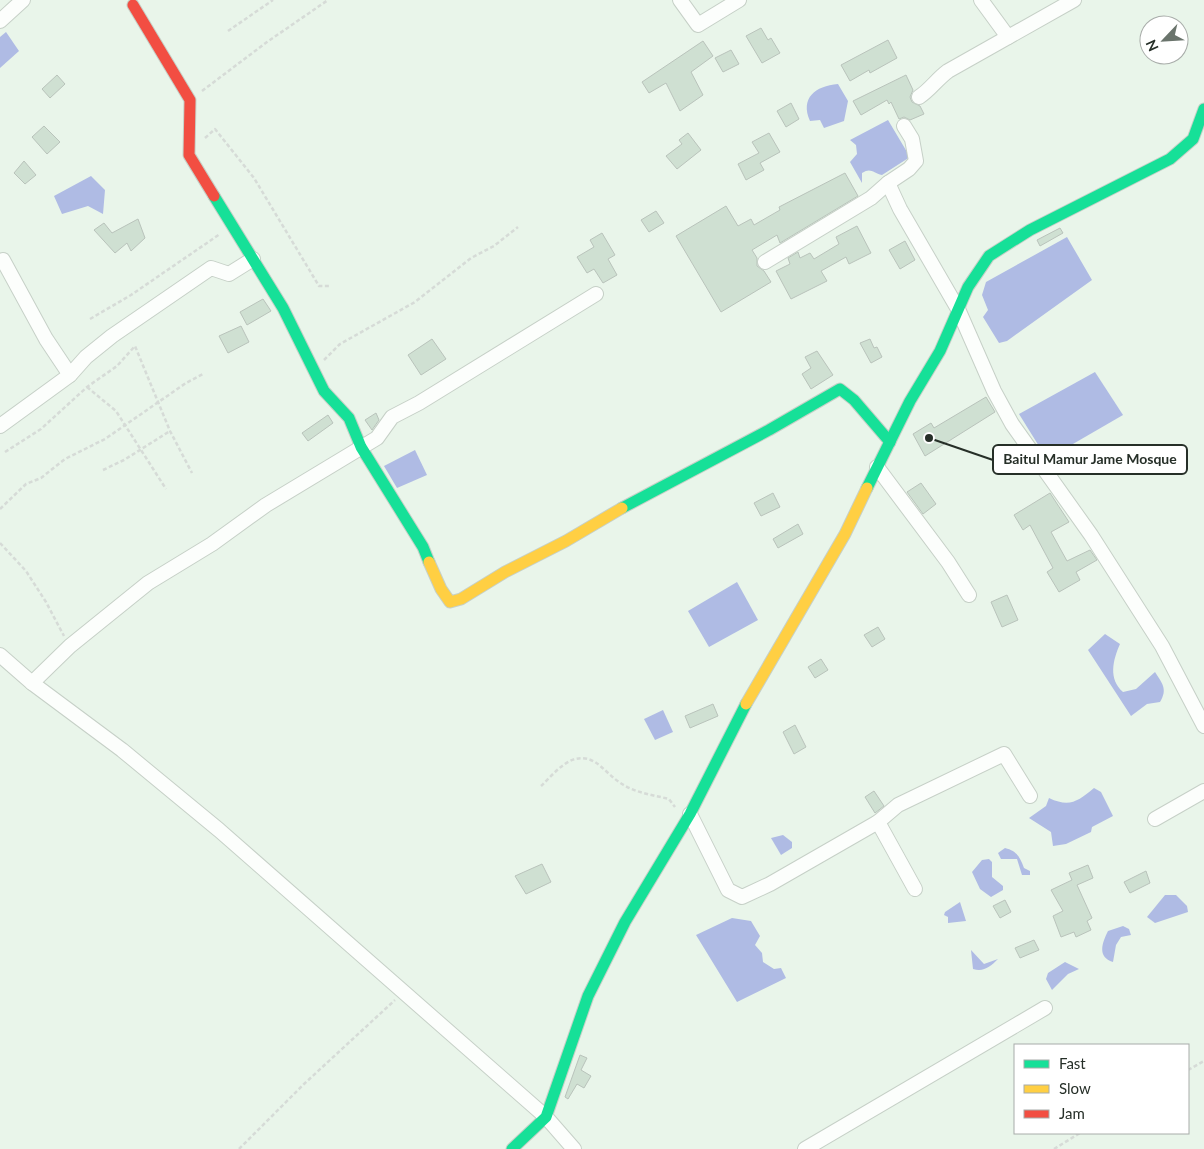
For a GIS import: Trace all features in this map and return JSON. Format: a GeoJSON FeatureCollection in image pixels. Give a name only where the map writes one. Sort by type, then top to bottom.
{"type":"FeatureCollection","features":[{"type":"Feature","properties":{"kind":"street"},"geometry":{"type":"LineString","coordinates":[[0,21],[23,0]]}},
{"type":"Feature","properties":{"kind":"street"},"geometry":{"type":"LineString","coordinates":[[681,1],[698,25],[739,0]]}},
{"type":"Feature","properties":{"kind":"street"},"geometry":{"type":"LineString","coordinates":[[981,0],[1008,37]]}},
{"type":"Feature","properties":{"kind":"street"},"geometry":{"type":"LineString","coordinates":[[919,97],[929,91],[948,71],[1074,0]]}},
{"type":"Feature","properties":{"kind":"street"},"geometry":{"type":"LineString","coordinates":[[135,2],[190,100],[189,155],[283,308],[292,330],[324,391],[349,418],[361,447],[423,547],[441,589],[450,602],[461,599],[505,572],[566,541],[625,506],[769,430],[840,389],[850,394],[872,424],[890,442]]}},
{"type":"Feature","properties":{"kind":"street"},"geometry":{"type":"LineString","coordinates":[[512,1149],[546,1117],[588,996],[626,922],[688,818],[757,681],[845,534],[890,442],[940,351],[968,287],[989,256],[1060,212],[1170,159],[1193,139],[1204,109]]}},
{"type":"Feature","properties":{"kind":"street"},"geometry":{"type":"LineString","coordinates":[[765,262],[871,198],[908,169],[916,161],[912,139],[904,126]]}},
{"type":"Feature","properties":{"kind":"street"},"geometry":{"type":"LineString","coordinates":[[888,183],[900,209],[938,270],[958,309],[994,391],[1012,424],[1091,536],[1162,646],[1204,726]]}},
{"type":"Feature","properties":{"kind":"street"},"geometry":{"type":"LineString","coordinates":[[0,426],[70,375],[86,357],[112,336],[211,268],[229,274],[253,259]]}},
{"type":"Feature","properties":{"kind":"street"},"geometry":{"type":"LineString","coordinates":[[3,260],[46,339],[70,375]]}},
{"type":"Feature","properties":{"kind":"street"},"geometry":{"type":"LineString","coordinates":[[32,683],[70,646],[148,583],[212,544],[266,505],[377,438],[392,417],[419,404],[596,294]]}},
{"type":"Feature","properties":{"kind":"street"},"geometry":{"type":"LineString","coordinates":[[878,467],[948,562],[969,595]]}},
{"type":"Feature","properties":{"kind":"street"},"geometry":{"type":"LineString","coordinates":[[0,655],[32,683],[122,750],[219,830],[546,1117],[574,1149]]}},
{"type":"Feature","properties":{"kind":"street"},"geometry":{"type":"LineString","coordinates":[[688,818],[728,890],[742,897],[770,884],[878,822],[898,805],[1004,754],[1030,796]]}},
{"type":"Feature","properties":{"kind":"street"},"geometry":{"type":"LineString","coordinates":[[1155,819],[1204,791]]}},
{"type":"Feature","properties":{"kind":"street"},"geometry":{"type":"LineString","coordinates":[[878,822],[915,890]]}},
{"type":"Feature","properties":{"kind":"street"},"geometry":{"type":"LineString","coordinates":[[805,1149],[1045,1008]]}},
{"type":"Feature","properties":{"kind":"path"},"geometry":{"type":"LineString","coordinates":[[228,31],[273,0]]}},
{"type":"Feature","properties":{"kind":"path"},"geometry":{"type":"LineString","coordinates":[[190,100],[267,42],[328,0]]}},
{"type":"Feature","properties":{"kind":"path"},"geometry":{"type":"LineString","coordinates":[[189,155],[214,128],[254,178],[319,286],[330,286]]}},
{"type":"Feature","properties":{"kind":"path"},"geometry":{"type":"LineString","coordinates":[[90,319],[131,295],[233,226]]}},
{"type":"Feature","properties":{"kind":"path"},"geometry":{"type":"LineString","coordinates":[[312,368],[324,360],[340,344],[415,302],[471,258],[494,246],[518,227]]}},
{"type":"Feature","properties":{"kind":"path"},"geometry":{"type":"LineString","coordinates":[[5,452],[41,428],[87,387],[117,366],[135,346],[170,431],[192,473]]}},
{"type":"Feature","properties":{"kind":"path"},"geometry":{"type":"LineString","coordinates":[[0,508],[26,484],[41,478],[65,459],[105,439],[186,383],[203,374]]}},
{"type":"Feature","properties":{"kind":"path"},"geometry":{"type":"LineString","coordinates":[[87,387],[116,411],[166,489]]}},
{"type":"Feature","properties":{"kind":"path"},"geometry":{"type":"LineString","coordinates":[[103,470],[124,460],[170,431]]}},
{"type":"Feature","properties":{"kind":"path"},"geometry":{"type":"LineString","coordinates":[[0,543],[26,571],[46,602],[70,646]]}},
{"type":"Feature","properties":{"kind":"path"},"geometry":{"type":"LineString","coordinates":[[540,786],[570,759],[586,758],[635,791],[669,799],[688,818]]}},
{"type":"Feature","properties":{"kind":"path"},"geometry":{"type":"LineString","coordinates":[[239,1149],[304,1084],[403,992]]}},
{"type":"Feature","properties":{"kind":"path"},"geometry":{"type":"LineString","coordinates":[[1189,1069],[1204,1061]]}},
{"type":"Feature","properties":{"kind":"path"},"geometry":{"type":"LineString","coordinates":[[1054,1149],[1078,1134]]}},
{"type":"Feature","properties":{"kind":"water"},"geometry":{"type":"Polygon","coordinates":[[[6,32],[19,51],[0,68],[0,37],[6,32]]]}},
{"type":"Feature","properties":{"kind":"water"},"geometry":{"type":"Polygon","coordinates":[[[838,84],[848,101],[844,121],[824,128],[820,120],[810,121],[807,113],[808,100],[816,91],[823,87],[838,84]]]}},
{"type":"Feature","properties":{"kind":"water"},"geometry":{"type":"Polygon","coordinates":[[[888,120],[910,157],[882,175],[870,170],[865,171],[862,173],[862,183],[850,162],[857,154],[856,145],[850,140],[888,120]]]}},
{"type":"Feature","properties":{"kind":"water"},"geometry":{"type":"Polygon","coordinates":[[[91,176],[105,190],[103,214],[88,206],[62,214],[54,196],[91,176]]]}},
{"type":"Feature","properties":{"kind":"water"},"geometry":{"type":"Polygon","coordinates":[[[1067,237],[1092,280],[1007,341],[999,343],[983,317],[988,310],[982,295],[986,282],[1067,237]]]}},
{"type":"Feature","properties":{"kind":"water"},"geometry":{"type":"Polygon","coordinates":[[[1095,372],[1123,415],[1047,459],[1019,414],[1095,372]]]}},
{"type":"Feature","properties":{"kind":"water"},"geometry":{"type":"Polygon","coordinates":[[[415,450],[427,475],[397,488],[384,466],[415,450]]]}},
{"type":"Feature","properties":{"kind":"water"},"geometry":{"type":"Polygon","coordinates":[[[737,582],[758,620],[709,647],[688,611],[737,582]]]}},
{"type":"Feature","properties":{"kind":"water"},"geometry":{"type":"Polygon","coordinates":[[[1105,634],[1120,644],[1115,656],[1113,669],[1118,687],[1123,692],[1136,689],[1155,672],[1164,690],[1160,702],[1147,704],[1131,716],[1088,650],[1105,634]]]}},
{"type":"Feature","properties":{"kind":"water"},"geometry":{"type":"Polygon","coordinates":[[[663,710],[673,732],[655,740],[644,719],[663,710]]]}},
{"type":"Feature","properties":{"kind":"water"},"geometry":{"type":"Polygon","coordinates":[[[1094,788],[1101,792],[1113,816],[1092,827],[1091,832],[1066,844],[1053,846],[1051,832],[1029,818],[1046,806],[1049,798],[1068,803],[1073,802],[1094,788]]]}},
{"type":"Feature","properties":{"kind":"water"},"geometry":{"type":"Polygon","coordinates":[[[783,835],[792,842],[792,848],[781,855],[771,838],[783,835]]]}},
{"type":"Feature","properties":{"kind":"water"},"geometry":{"type":"Polygon","coordinates":[[[1005,848],[1018,855],[1024,868],[1030,871],[1030,875],[1022,875],[1017,859],[1001,859],[998,853],[1005,848]]]}},
{"type":"Feature","properties":{"kind":"water"},"geometry":{"type":"Polygon","coordinates":[[[989,859],[992,862],[992,877],[1003,886],[1003,890],[991,897],[980,889],[972,872],[982,860],[989,859]]]}},
{"type":"Feature","properties":{"kind":"water"},"geometry":{"type":"Polygon","coordinates":[[[1165,895],[1176,895],[1187,906],[1188,912],[1155,923],[1147,917],[1165,895]]]}},
{"type":"Feature","properties":{"kind":"water"},"geometry":{"type":"Polygon","coordinates":[[[960,902],[966,921],[948,923],[948,917],[944,915],[945,912],[960,902]]]}},
{"type":"Feature","properties":{"kind":"water"},"geometry":{"type":"Polygon","coordinates":[[[732,918],[751,921],[760,936],[755,945],[762,953],[763,962],[774,969],[781,968],[786,978],[737,1002],[696,935],[732,918]]]}},
{"type":"Feature","properties":{"kind":"water"},"geometry":{"type":"Polygon","coordinates":[[[1123,926],[1129,929],[1131,935],[1121,937],[1116,945],[1113,962],[1108,960],[1103,953],[1104,940],[1108,931],[1123,926]]]}},
{"type":"Feature","properties":{"kind":"water"},"geometry":{"type":"Polygon","coordinates":[[[971,950],[984,964],[998,959],[987,968],[973,969],[971,950]]]}},
{"type":"Feature","properties":{"kind":"water"},"geometry":{"type":"Polygon","coordinates":[[[1065,962],[1079,969],[1068,974],[1052,990],[1046,979],[1048,973],[1065,962]]]}},
{"type":"Feature","properties":{"kind":"building"},"geometry":{"type":"Polygon","coordinates":[[[761,28],[768,40],[771,38],[780,53],[762,63],[746,36],[761,28]]]}},
{"type":"Feature","properties":{"kind":"building"},"geometry":{"type":"Polygon","coordinates":[[[888,40],[897,58],[870,73],[869,70],[850,81],[841,65],[888,40]]]}},
{"type":"Feature","properties":{"kind":"building"},"geometry":{"type":"Polygon","coordinates":[[[703,41],[713,56],[691,72],[703,95],[680,111],[666,83],[649,93],[642,82],[703,41]]]}},
{"type":"Feature","properties":{"kind":"building"},"geometry":{"type":"Polygon","coordinates":[[[731,50],[739,64],[723,72],[715,58],[731,50]]]}},
{"type":"Feature","properties":{"kind":"building"},"geometry":{"type":"Polygon","coordinates":[[[57,75],[65,84],[50,98],[42,89],[57,75]]]}},
{"type":"Feature","properties":{"kind":"building"},"geometry":{"type":"Polygon","coordinates":[[[906,75],[913,90],[910,97],[912,102],[920,106],[924,114],[910,120],[904,117],[899,119],[891,102],[889,104],[887,100],[861,115],[853,101],[906,75]]]}},
{"type":"Feature","properties":{"kind":"building"},"geometry":{"type":"Polygon","coordinates":[[[791,103],[799,119],[786,127],[777,111],[791,103]]]}},
{"type":"Feature","properties":{"kind":"building"},"geometry":{"type":"Polygon","coordinates":[[[44,126],[60,142],[47,154],[32,137],[44,126]]]}},
{"type":"Feature","properties":{"kind":"building"},"geometry":{"type":"Polygon","coordinates":[[[688,133],[701,150],[677,169],[666,156],[682,144],[679,140],[688,133]]]}},
{"type":"Feature","properties":{"kind":"building"},"geometry":{"type":"Polygon","coordinates":[[[769,133],[780,152],[760,163],[764,170],[746,180],[738,164],[759,153],[752,142],[769,133]]]}},
{"type":"Feature","properties":{"kind":"building"},"geometry":{"type":"Polygon","coordinates":[[[24,161],[36,175],[25,184],[14,173],[24,161]]]}},
{"type":"Feature","properties":{"kind":"building"},"geometry":{"type":"Polygon","coordinates":[[[845,173],[858,196],[780,243],[777,235],[752,250],[757,258],[757,266],[764,271],[771,282],[721,312],[676,236],[726,206],[738,226],[751,219],[754,225],[780,210],[779,207],[845,173]]]}},
{"type":"Feature","properties":{"kind":"building"},"geometry":{"type":"Polygon","coordinates":[[[656,211],[664,223],[649,232],[641,220],[656,211]]]}},
{"type":"Feature","properties":{"kind":"building"},"geometry":{"type":"Polygon","coordinates":[[[138,219],[145,238],[131,251],[127,243],[115,253],[94,230],[104,223],[112,233],[138,219]]]}},
{"type":"Feature","properties":{"kind":"building"},"geometry":{"type":"Polygon","coordinates":[[[857,226],[871,253],[849,264],[846,257],[821,271],[827,281],[791,299],[776,271],[790,264],[788,258],[798,252],[800,258],[810,253],[814,259],[839,244],[836,237],[857,226]]]}},
{"type":"Feature","properties":{"kind":"building"},"geometry":{"type":"Polygon","coordinates":[[[1060,228],[1063,233],[1040,246],[1037,240],[1060,228]]]}},
{"type":"Feature","properties":{"kind":"building"},"geometry":{"type":"Polygon","coordinates":[[[602,233],[615,255],[608,259],[617,275],[603,283],[594,269],[587,273],[577,257],[594,247],[590,240],[602,233]]]}},
{"type":"Feature","properties":{"kind":"building"},"geometry":{"type":"Polygon","coordinates":[[[905,241],[915,260],[900,269],[889,250],[905,241]]]}},
{"type":"Feature","properties":{"kind":"building"},"geometry":{"type":"Polygon","coordinates":[[[263,299],[271,311],[247,325],[240,312],[263,299]]]}},
{"type":"Feature","properties":{"kind":"building"},"geometry":{"type":"Polygon","coordinates":[[[241,326],[249,342],[228,353],[219,336],[241,326]]]}},
{"type":"Feature","properties":{"kind":"building"},"geometry":{"type":"Polygon","coordinates":[[[432,339],[446,359],[421,375],[408,355],[432,339]]]}},
{"type":"Feature","properties":{"kind":"building"},"geometry":{"type":"Polygon","coordinates":[[[870,339],[874,348],[877,347],[882,357],[871,363],[860,343],[870,339]]]}},
{"type":"Feature","properties":{"kind":"building"},"geometry":{"type":"Polygon","coordinates":[[[817,351],[833,375],[811,389],[802,374],[811,368],[805,357],[817,351]]]}},
{"type":"Feature","properties":{"kind":"building"},"geometry":{"type":"Polygon","coordinates":[[[986,397],[995,412],[925,456],[913,434],[931,423],[934,428],[986,397]]]}},
{"type":"Feature","properties":{"kind":"building"},"geometry":{"type":"Polygon","coordinates":[[[376,413],[379,420],[372,430],[365,420],[376,413]]]}},
{"type":"Feature","properties":{"kind":"building"},"geometry":{"type":"Polygon","coordinates":[[[328,415],[333,423],[308,441],[302,433],[328,415]]]}},
{"type":"Feature","properties":{"kind":"building"},"geometry":{"type":"Polygon","coordinates":[[[921,483],[936,504],[923,514],[907,492],[921,483]]]}},
{"type":"Feature","properties":{"kind":"building"},"geometry":{"type":"Polygon","coordinates":[[[773,493],[780,507],[761,516],[754,503],[773,493]]]}},
{"type":"Feature","properties":{"kind":"building"},"geometry":{"type":"Polygon","coordinates":[[[1050,493],[1069,522],[1051,532],[1067,561],[1090,550],[1097,560],[1076,572],[1080,580],[1059,592],[1047,572],[1053,568],[1030,525],[1023,530],[1014,515],[1050,493]]]}},
{"type":"Feature","properties":{"kind":"building"},"geometry":{"type":"Polygon","coordinates":[[[798,524],[803,534],[778,548],[773,539],[798,524]]]}},
{"type":"Feature","properties":{"kind":"building"},"geometry":{"type":"Polygon","coordinates":[[[1007,595],[1018,620],[1002,627],[991,602],[1007,595]]]}},
{"type":"Feature","properties":{"kind":"building"},"geometry":{"type":"Polygon","coordinates":[[[878,627],[885,639],[872,647],[864,635],[878,627]]]}},
{"type":"Feature","properties":{"kind":"building"},"geometry":{"type":"Polygon","coordinates":[[[821,659],[828,670],[815,678],[808,667],[821,659]]]}},
{"type":"Feature","properties":{"kind":"building"},"geometry":{"type":"Polygon","coordinates":[[[713,704],[718,716],[690,728],[685,716],[713,704]]]}},
{"type":"Feature","properties":{"kind":"building"},"geometry":{"type":"Polygon","coordinates":[[[795,725],[806,747],[794,754],[783,732],[795,725]]]}},
{"type":"Feature","properties":{"kind":"building"},"geometry":{"type":"Polygon","coordinates":[[[874,791],[884,806],[875,813],[865,797],[874,791]]]}},
{"type":"Feature","properties":{"kind":"building"},"geometry":{"type":"Polygon","coordinates":[[[542,864],[551,882],[526,894],[515,876],[542,864]]]}},
{"type":"Feature","properties":{"kind":"building"},"geometry":{"type":"Polygon","coordinates":[[[1088,865],[1093,878],[1077,885],[1092,918],[1087,921],[1091,930],[1076,937],[1074,932],[1061,937],[1053,916],[1063,911],[1051,890],[1072,880],[1069,873],[1088,865]]]}},
{"type":"Feature","properties":{"kind":"building"},"geometry":{"type":"Polygon","coordinates":[[[1146,871],[1150,883],[1130,893],[1124,882],[1146,871]]]}},
{"type":"Feature","properties":{"kind":"building"},"geometry":{"type":"Polygon","coordinates":[[[1005,900],[1011,912],[1000,918],[993,906],[1005,900]]]}},
{"type":"Feature","properties":{"kind":"building"},"geometry":{"type":"Polygon","coordinates":[[[1034,940],[1039,950],[1020,958],[1015,948],[1034,940]]]}},
{"type":"Feature","properties":{"kind":"building"},"geometry":{"type":"Polygon","coordinates":[[[580,1055],[587,1058],[581,1070],[591,1076],[584,1088],[577,1084],[568,1099],[565,1097],[580,1055]]]}},
{"type":"Feature","properties":{"kind":"traffic: fast"},"geometry":{"type":"LineString","coordinates":[[867,488],[910,401],[940,351],[968,287],[989,256],[1030,230],[1170,159],[1193,139],[1204,109]]}},
{"type":"Feature","properties":{"kind":"traffic: fast"},"geometry":{"type":"LineString","coordinates":[[214,196],[283,308],[324,391],[349,418],[361,447],[423,547],[429,562]]}},
{"type":"Feature","properties":{"kind":"traffic: fast"},"geometry":{"type":"LineString","coordinates":[[622,508],[769,430],[840,389],[854,400],[890,442]]}},
{"type":"Feature","properties":{"kind":"traffic: fast"},"geometry":{"type":"LineString","coordinates":[[512,1149],[546,1117],[588,996],[625,922],[690,814],[746,704]]}},
{"type":"Feature","properties":{"kind":"traffic: slow"},"geometry":{"type":"LineString","coordinates":[[746,704],[845,534],[867,488]]}},
{"type":"Feature","properties":{"kind":"traffic: slow"},"geometry":{"type":"LineString","coordinates":[[429,562],[441,589],[450,602],[461,599],[505,572],[566,541],[622,508]]}},
{"type":"Feature","properties":{"kind":"traffic: jam"},"geometry":{"type":"LineString","coordinates":[[133,5],[190,100],[189,155],[214,196]]}},
{"type":"Feature","properties":{"kind":"place","name":"Baitul Mamur Jame Mosque"},"geometry":{"type":"Point","coordinates":[929,438]}}]}
